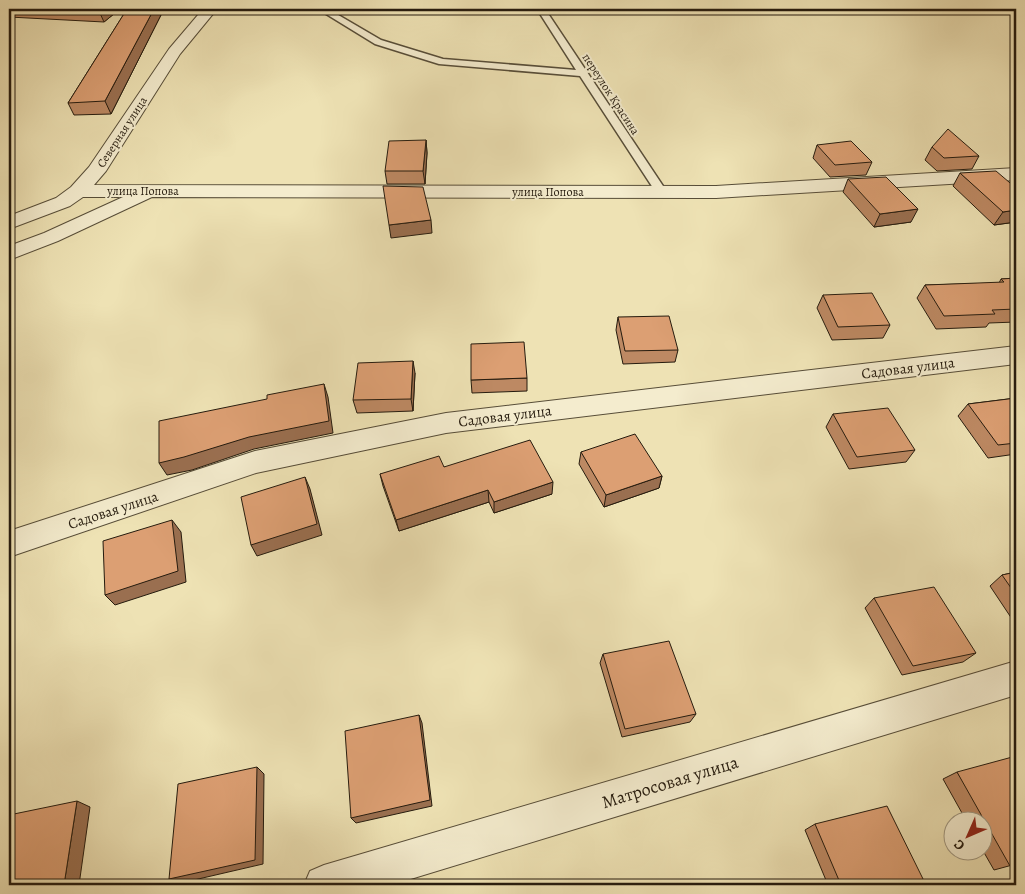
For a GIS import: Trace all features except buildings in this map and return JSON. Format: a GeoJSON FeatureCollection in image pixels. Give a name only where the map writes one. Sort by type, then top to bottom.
{"type":"FeatureCollection","features":[{"type":"Feature","properties":{"kind":"street","name":"Северная улица"},"geometry":{"type":"LineString","coordinates":[[9,223],[63,202],[78,191],[96,171],[174,52],[210,9]]}},
{"type":"Feature","properties":{"kind":"street","name":"улица Попова"},"geometry":{"type":"LineString","coordinates":[[78,191],[716,192],[1016,174]]}},
{"type":"Feature","properties":{"kind":"street"},"geometry":{"type":"LineString","coordinates":[[9,253],[51,237],[152,191]]}},
{"type":"Feature","properties":{"kind":"street","name":"Садовая улица"},"geometry":{"type":"LineString","coordinates":[[9,544],[255,462],[446,423],[1016,355]]}},
{"type":"Feature","properties":{"kind":"street","name":"Матросовая улица"},"geometry":{"type":"LineString","coordinates":[[324,885],[1016,678]]}},
{"type":"Feature","properties":{"kind":"lane"},"geometry":{"type":"LineString","coordinates":[[322,9],[378,42],[442,62],[583,73]]}},
{"type":"Feature","properties":{"kind":"lane","name":"переулок Красина"},"geometry":{"type":"LineString","coordinates":[[541,9],[661,192]]}}]}
